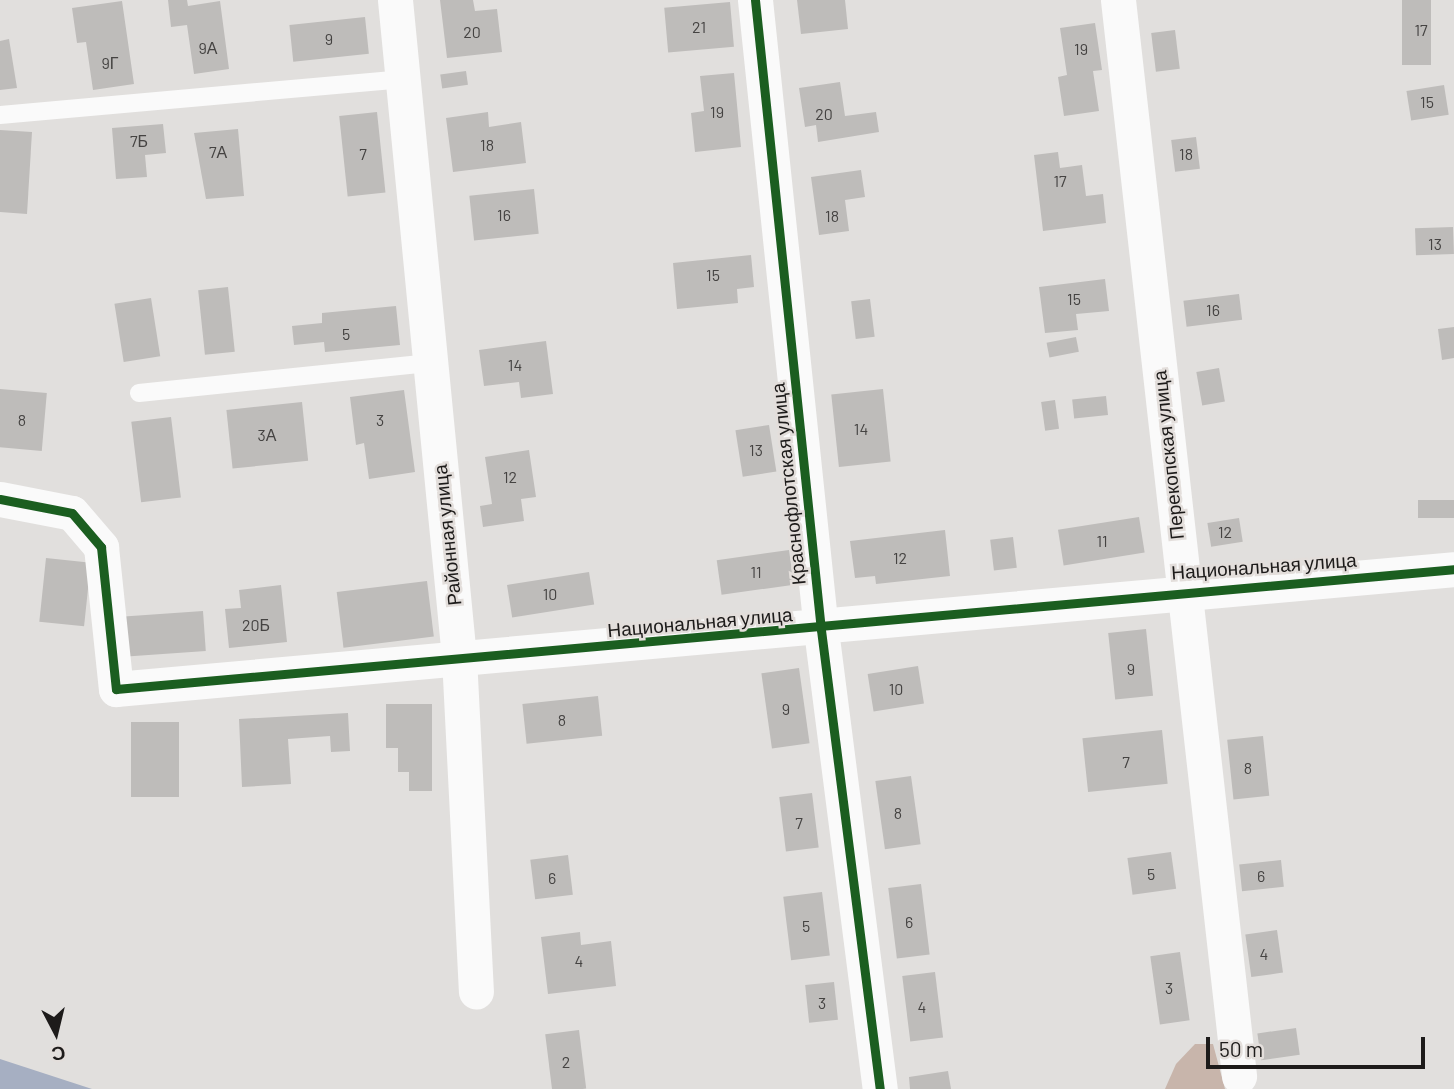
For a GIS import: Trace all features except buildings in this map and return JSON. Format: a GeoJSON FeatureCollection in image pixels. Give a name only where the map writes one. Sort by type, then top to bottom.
{"type":"FeatureCollection","features":[{"type":"Feature","properties":{"kind":"street","name":"Районная улица"},"geometry":{"type":"LineString","coordinates":[[395,0],[459,657],[476,992]]}},
{"type":"Feature","properties":{"kind":"street","name":"Краснофлотская улица"},"geometry":{"type":"LineString","coordinates":[[755,0],[821,629],[880,1089]]}},
{"type":"Feature","properties":{"kind":"street","name":"Перекопская улица"},"geometry":{"type":"LineString","coordinates":[[1118,0],[1182,590],[1239,1076]]}},
{"type":"Feature","properties":{"kind":"street","name":"Национальная улица"},"geometry":{"type":"LineString","coordinates":[[0,499],[72,513],[101,547],[116,689],[459,657],[821,629],[1182,590],[1454,569]]}},
{"type":"Feature","properties":{"kind":"lane"},"geometry":{"type":"LineString","coordinates":[[0,115],[401,79]]}},
{"type":"Feature","properties":{"kind":"lane"},"geometry":{"type":"LineString","coordinates":[[139,393],[430,363]]}},
{"type":"Feature","properties":{"kind":"shaded area"},"geometry":{"type":"Polygon","coordinates":[[[1195,1044],[1213,1044],[1225,1089],[1165,1089],[1176,1064],[1195,1044]]]}},
{"type":"Feature","properties":{"kind":"water"},"geometry":{"type":"Polygon","coordinates":[[[0,1059],[92,1089],[0,1089],[0,1059]]]}},
{"type":"Feature","properties":{"kind":"cycle path"},"geometry":{"type":"LineString","coordinates":[[755,0],[821,630],[880,1089]]}},
{"type":"Feature","properties":{"kind":"cycle path"},"geometry":{"type":"LineString","coordinates":[[0,499],[72,513],[101,547],[116,689],[1454,569]]}}]}
